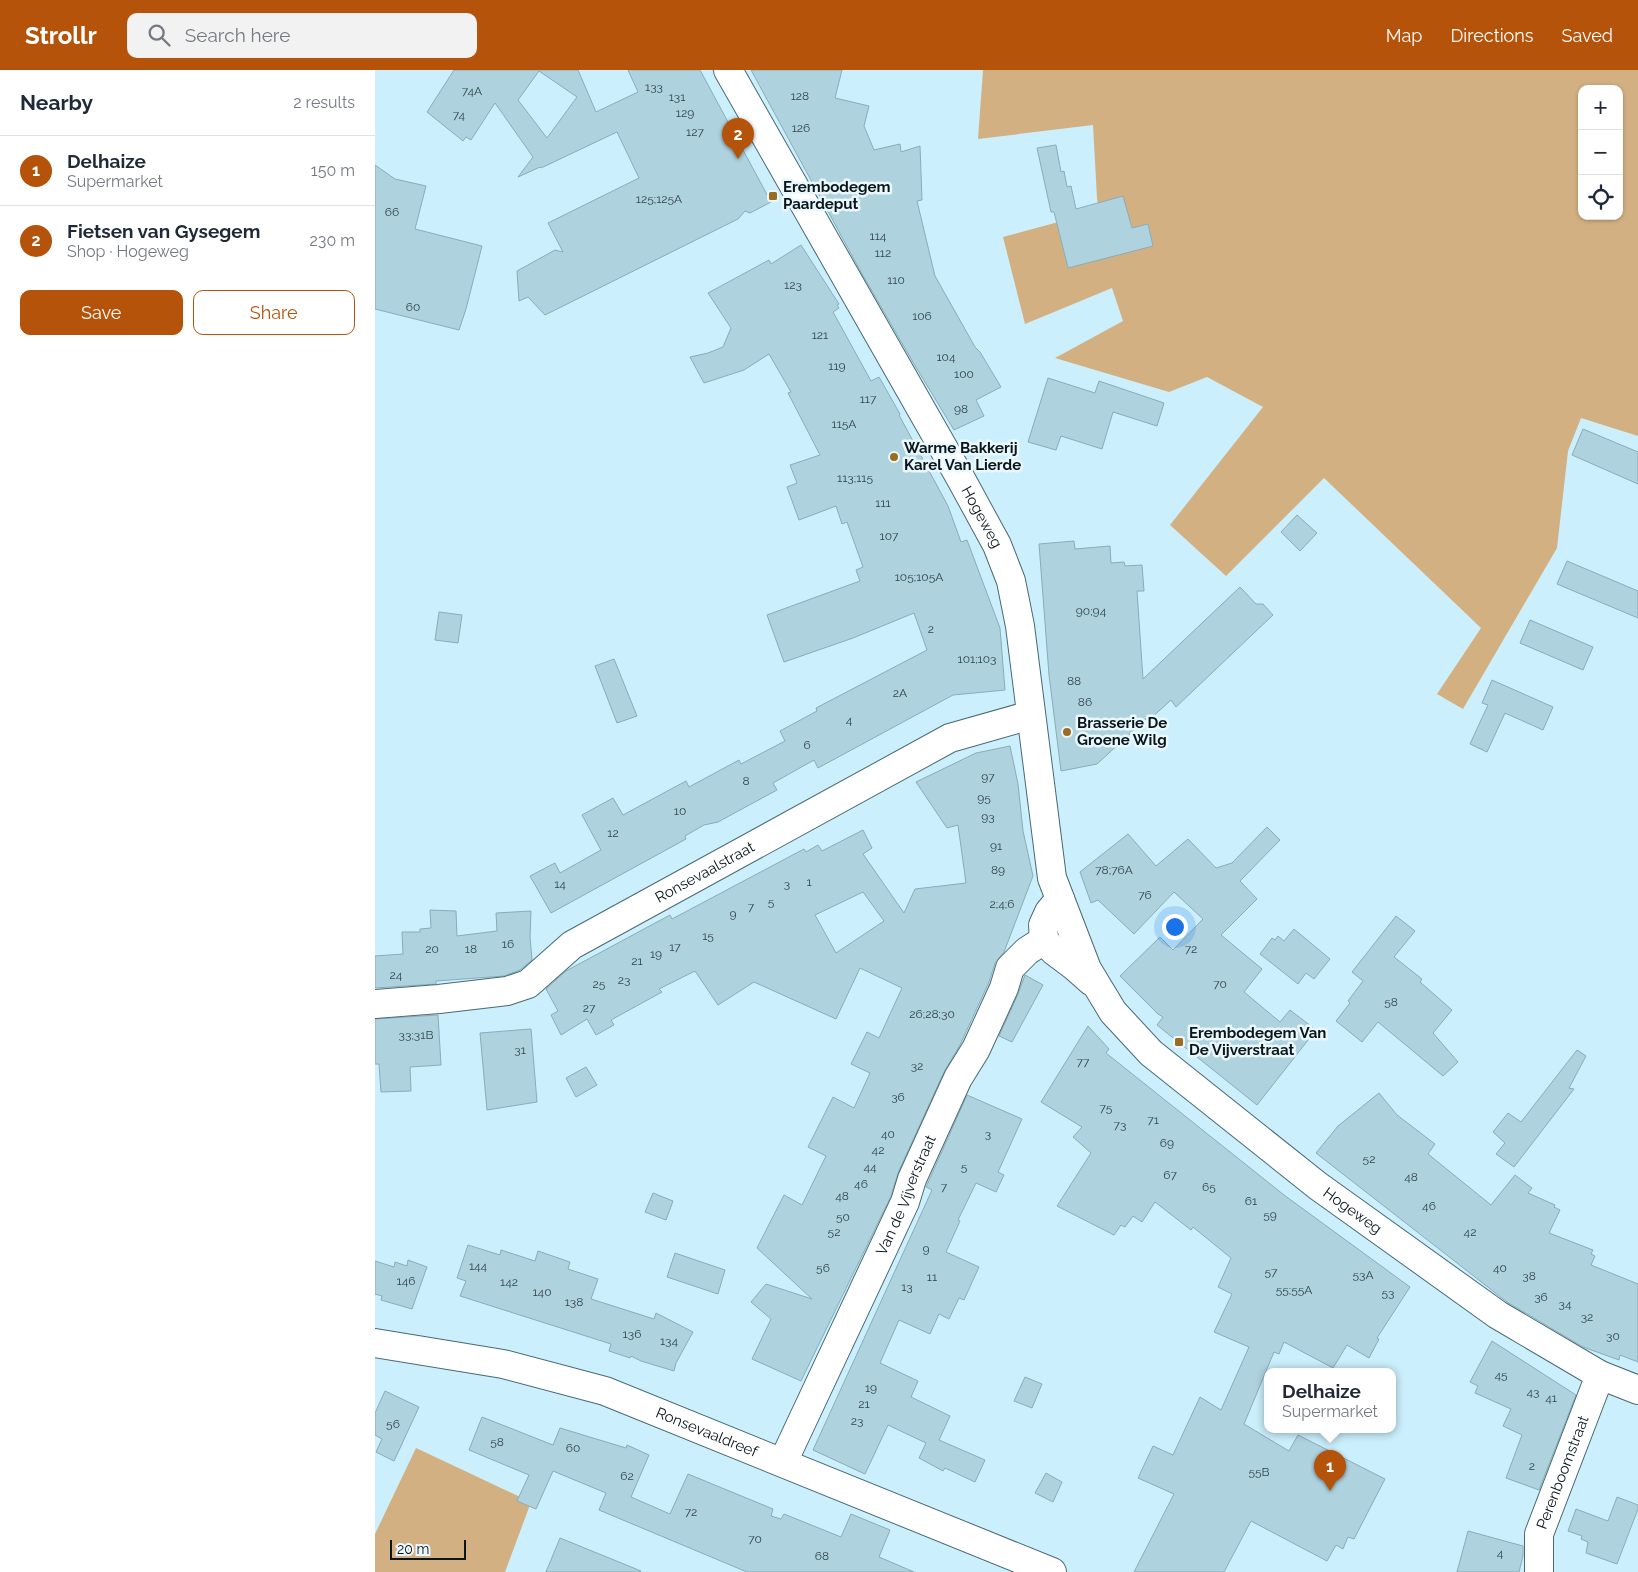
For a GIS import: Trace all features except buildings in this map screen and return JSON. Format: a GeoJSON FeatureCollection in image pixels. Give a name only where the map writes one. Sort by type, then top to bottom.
{"type":"FeatureCollection","features":[{"type":"Feature","properties":{"kind":"street","name":"Hogeweg"},"geometry":{"type":"LineString","coordinates":[[728,70],[997,545],[1011,581],[1021,626],[1052,878],[1087,969],[1113,1012],[1151,1053],[1318,1186],[1498,1315],[1600,1375],[1638,1390]]}},
{"type":"Feature","properties":{"kind":"street","name":"Ronsevaalstraat"},"geometry":{"type":"LineString","coordinates":[[375,1004],[507,991],[529,984],[572,945],[950,738],[1031,714]]}},
{"type":"Feature","properties":{"kind":"street"},"geometry":{"type":"LineString","coordinates":[[1044,940],[1043,925],[1049,912],[1060,898]]}},
{"type":"Feature","properties":{"kind":"street","name":"Hogeweg"},"geometry":{"type":"LineString","coordinates":[[1044,940],[1053,951],[1074,966],[1099,989]]}},
{"type":"Feature","properties":{"kind":"street","name":"Van de Vijverstraat"},"geometry":{"type":"LineString","coordinates":[[783,1462],[905,1202],[916,1170],[958,1078],[976,1049],[1004,988],[1006,977],[1011,968],[1027,951],[1044,940]]}},
{"type":"Feature","properties":{"kind":"street","name":"Ronsevaaldreef"},"geometry":{"type":"LineString","coordinates":[[375,1343],[503,1364],[605,1391],[783,1462],[1025,1568],[1052,1572]]}},
{"type":"Feature","properties":{"kind":"street","name":"Perenboomstraat"},"geometry":{"type":"LineString","coordinates":[[1539,1572],[1539,1534],[1600,1375]]}},
{"type":"Feature","properties":{"kind":"shaded area"},"geometry":{"type":"Polygon","coordinates":[[[983,70],[1638,70],[1638,436],[1581,418],[1568,451],[1557,548],[1463,709],[1437,694],[1481,628],[1324,478],[1226,576],[1170,525],[1263,407],[1207,377],[1169,392],[1055,358],[1123,321],[1112,288],[1025,324],[1003,237],[1099,211],[1093,125],[978,139],[983,70]]]}},
{"type":"Feature","properties":{"kind":"shaded area"},"geometry":{"type":"Polygon","coordinates":[[[416,1448],[531,1502],[505,1572],[375,1572],[375,1534],[416,1448]]]}},
{"type":"Feature","properties":{"kind":"place","name":"Fietsen van Gysegem"},"geometry":{"type":"Point","coordinates":[738,159]}},
{"type":"Feature","properties":{"kind":"place","name":"Erembodegem Paardeput"},"geometry":{"type":"Point","coordinates":[773,196]}},
{"type":"Feature","properties":{"kind":"place","name":"Warme Bakkerij Karel Van Lierde"},"geometry":{"type":"Point","coordinates":[894,457]}},
{"type":"Feature","properties":{"kind":"place","name":"Brasserie De Groene Wilg"},"geometry":{"type":"Point","coordinates":[1067,732]}},
{"type":"Feature","properties":{"kind":"place","name":"Erembodegem Van De Vijverstraat"},"geometry":{"type":"Point","coordinates":[1179,1042]}},
{"type":"Feature","properties":{"kind":"place","name":"Delhaize"},"geometry":{"type":"Point","coordinates":[1330,1491]}}]}
